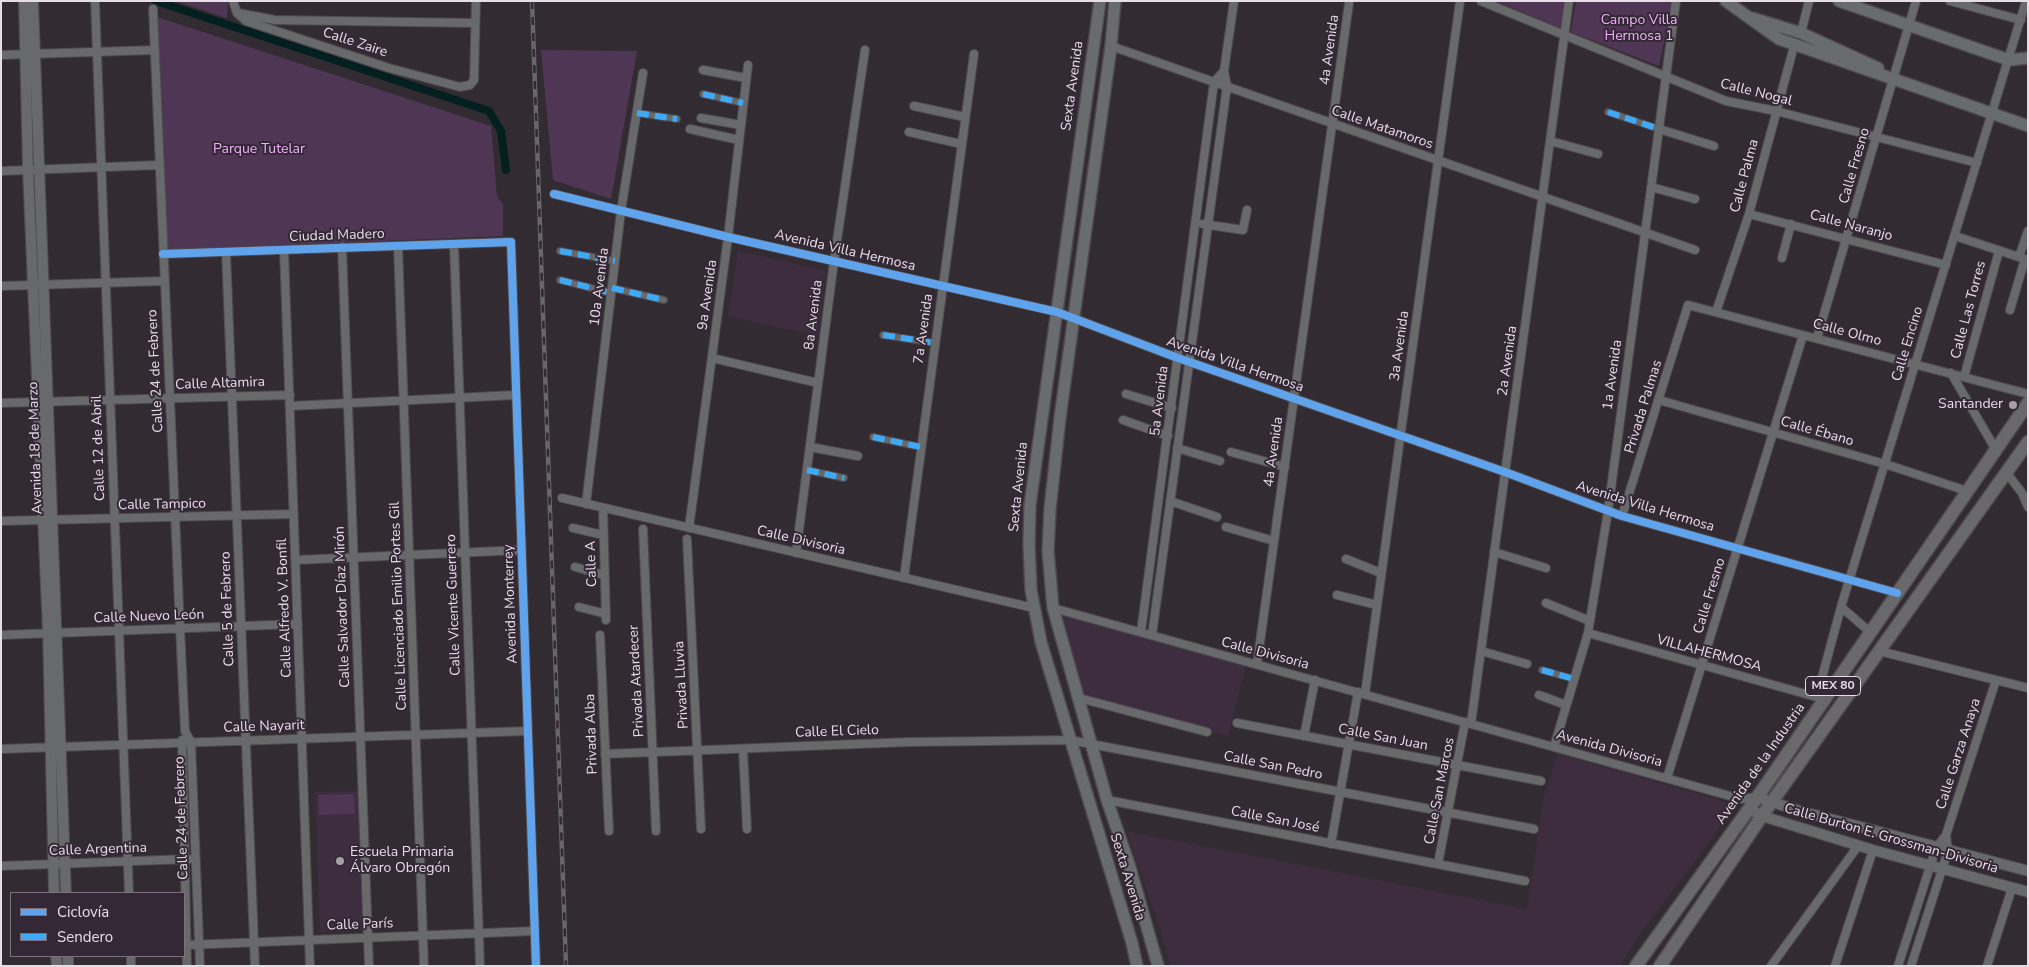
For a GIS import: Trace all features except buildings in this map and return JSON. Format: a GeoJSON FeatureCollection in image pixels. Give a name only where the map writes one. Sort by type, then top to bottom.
{"type":"FeatureCollection","features":[{"type":"Feature","properties":{"kind":"main road","name":"Sexta Avenida"},"geometry":{"type":"LineString","coordinates":[[1100,1],[1030,505],[1030,582],[1041,642],[1132,943],[1137,966]]}},
{"type":"Feature","properties":{"kind":"main road","name":"Sexta Avenida"},"geometry":{"type":"LineString","coordinates":[[1115,1],[1111,46],[1060,418],[1050,508],[1048,551],[1053,608],[1107,800],[1129,864],[1158,966]]}},
{"type":"Feature","properties":{"kind":"main road"},"geometry":{"type":"LineString","coordinates":[[1726,1],[1766,32],[1794,46],[1895,78],[2028,126]]}},
{"type":"Feature","properties":{"kind":"main road"},"geometry":{"type":"LineString","coordinates":[[1839,1],[2009,60],[2028,58]]}},
{"type":"Feature","properties":{"kind":"main road"},"geometry":{"type":"LineString","coordinates":[[1745,16],[1801,33],[1895,78]]}},
{"type":"Feature","properties":{"kind":"main road","name":"Avenida de la Industria"},"geometry":{"type":"LineString","coordinates":[[1636,966],[1745,804],[1757,797],[1820,698],[1870,632],[2028,404]]}},
{"type":"Feature","properties":{"kind":"main road","name":"MEX 80"},"geometry":{"type":"LineString","coordinates":[[1660,966],[1771,802],[2028,442]]}},
{"type":"Feature","properties":{"kind":"main road"},"geometry":{"type":"LineString","coordinates":[[1897,593],[1903,606],[1902,619]]}},
{"type":"Feature","properties":{"kind":"street","name":"Avenida 18 de Marzo"},"geometry":{"type":"LineString","coordinates":[[24,1],[24,55],[32,285],[44,402]]}},
{"type":"Feature","properties":{"kind":"street","name":"Avenida 18 de Marzo"},"geometry":{"type":"LineString","coordinates":[[33,1],[44,285],[44,402],[55,747],[54,892]]}},
{"type":"Feature","properties":{"kind":"street","name":"Calle 12 de Abril"},"geometry":{"type":"LineString","coordinates":[[95,1],[129,892]]}},
{"type":"Feature","properties":{"kind":"street"},"geometry":{"type":"LineString","coordinates":[[233,1],[237,13],[275,20],[475,23],[476,1]]}},
{"type":"Feature","properties":{"kind":"street","name":"5a Avenida"},"geometry":{"type":"LineString","coordinates":[[1152,635],[1227,86],[1224,71],[1234,1]]}},
{"type":"Feature","properties":{"kind":"street","name":"3a Avenida"},"geometry":{"type":"LineString","coordinates":[[1331,844],[1348,744],[1361,693],[1376,605],[1460,1]]}},
{"type":"Feature","properties":{"kind":"street","name":"Calle Nogal"},"geometry":{"type":"LineString","coordinates":[[1481,1],[1730,103],[1776,111],[1977,163]]}},
{"type":"Feature","properties":{"kind":"street","name":"2a Avenida"},"geometry":{"type":"LineString","coordinates":[[1468,723],[1481,651],[1569,1]]}},
{"type":"Feature","properties":{"kind":"street","name":"1a Avenida"},"geometry":{"type":"LineString","coordinates":[[1554,747],[1588,634],[1608,511],[1676,1]]}},
{"type":"Feature","properties":{"kind":"street"},"geometry":{"type":"LineString","coordinates":[[1801,33],[1809,1]]}},
{"type":"Feature","properties":{"kind":"street","name":"Calle Fresno"},"geometry":{"type":"LineString","coordinates":[[1817,338],[1895,78],[1916,1]]}},
{"type":"Feature","properties":{"kind":"street"},"geometry":{"type":"LineString","coordinates":[[1950,1],[2021,20]]}},
{"type":"Feature","properties":{"kind":"street","name":"Calle Encino"},"geometry":{"type":"LineString","coordinates":[[1820,698],[1841,607],[2026,1]]}},
{"type":"Feature","properties":{"kind":"street","name":"4a Avenida"},"geometry":{"type":"LineString","coordinates":[[1257,664],[1349,3]]}},
{"type":"Feature","properties":{"kind":"street","name":"Calle 24 de Febrero"},"geometry":{"type":"LineString","coordinates":[[153,9],[180,628],[186,731],[191,742],[200,966]]}},
{"type":"Feature","properties":{"kind":"street","name":"Calle Zaire"},"geometry":{"type":"LineString","coordinates":[[237,13],[246,21],[389,68],[460,87],[470,85],[474,80],[475,23]]}},
{"type":"Feature","properties":{"kind":"street","name":"Calle Matamoros"},"geometry":{"type":"LineString","coordinates":[[1111,46],[1694,250]]}},
{"type":"Feature","properties":{"kind":"street","name":"Calle Palma"},"geometry":{"type":"LineString","coordinates":[[1716,312],[1749,214],[1794,46]]}},
{"type":"Feature","properties":{"kind":"street"},"geometry":{"type":"LineString","coordinates":[[1,56],[154,50]]}},
{"type":"Feature","properties":{"kind":"street","name":"8a Avenida"},"geometry":{"type":"LineString","coordinates":[[796,553],[834,261],[865,50]]}},
{"type":"Feature","properties":{"kind":"street","name":"7a Avenida"},"geometry":{"type":"LineString","coordinates":[[904,578],[974,54]]}},
{"type":"Feature","properties":{"kind":"street","name":"9a Avenida"},"geometry":{"type":"LineString","coordinates":[[689,528],[728,237],[748,65]]}},
{"type":"Feature","properties":{"kind":"street"},"geometry":{"type":"LineString","coordinates":[[703,70],[746,78]]}},
{"type":"Feature","properties":{"kind":"street"},"geometry":{"type":"LineString","coordinates":[[1214,82],[1224,71]]}},
{"type":"Feature","properties":{"kind":"street","name":"10a Avenida"},"geometry":{"type":"LineString","coordinates":[[586,504],[621,211],[643,73]]}},
{"type":"Feature","properties":{"kind":"street","name":"5a Avenida"},"geometry":{"type":"LineString","coordinates":[[1141,632],[1214,82]]}},
{"type":"Feature","properties":{"kind":"street"},"geometry":{"type":"LineString","coordinates":[[703,94],[743,103]]}},
{"type":"Feature","properties":{"kind":"street"},"geometry":{"type":"LineString","coordinates":[[914,106],[965,116]]}},
{"type":"Feature","properties":{"kind":"street"},"geometry":{"type":"LineString","coordinates":[[1608,112],[1714,146]]}},
{"type":"Feature","properties":{"kind":"street"},"geometry":{"type":"LineString","coordinates":[[637,113],[677,119]]}},
{"type":"Feature","properties":{"kind":"street"},"geometry":{"type":"LineString","coordinates":[[701,118],[741,125]]}},
{"type":"Feature","properties":{"kind":"street"},"geometry":{"type":"LineString","coordinates":[[690,129],[739,140]]}},
{"type":"Feature","properties":{"kind":"street"},"geometry":{"type":"LineString","coordinates":[[909,132],[961,144]]}},
{"type":"Feature","properties":{"kind":"street"},"geometry":{"type":"LineString","coordinates":[[1550,141],[1598,154]]}},
{"type":"Feature","properties":{"kind":"street"},"geometry":{"type":"LineString","coordinates":[[1,171],[159,165]]}},
{"type":"Feature","properties":{"kind":"street"},"geometry":{"type":"LineString","coordinates":[[1651,187],[1695,199]]}},
{"type":"Feature","properties":{"kind":"street","name":"Avenida Villa Hermosa"},"geometry":{"type":"LineString","coordinates":[[554,194],[728,237],[1057,312],[1188,362],[1505,472],[1622,516],[1897,593]]}},
{"type":"Feature","properties":{"kind":"street"},"geometry":{"type":"LineString","coordinates":[[1196,223],[1243,230],[1246,210]]}},
{"type":"Feature","properties":{"kind":"street","name":"Calle Naranjo"},"geometry":{"type":"LineString","coordinates":[[1749,214],[1946,265]]}},
{"type":"Feature","properties":{"kind":"street"},"geometry":{"type":"LineString","coordinates":[[1782,258],[1792,224]]}},
{"type":"Feature","properties":{"kind":"street"},"geometry":{"type":"LineString","coordinates":[[2010,310],[2024,259],[2028,231]]}},
{"type":"Feature","properties":{"kind":"street"},"geometry":{"type":"LineString","coordinates":[[1955,236],[2024,259]]}},
{"type":"Feature","properties":{"kind":"street","name":"Ciudad Madero"},"geometry":{"type":"LineString","coordinates":[[163,254],[511,242]]}},
{"type":"Feature","properties":{"kind":"street","name":"Avenida Monterrey"},"geometry":{"type":"LineString","coordinates":[[511,242],[536,966]]}},
{"type":"Feature","properties":{"kind":"street","name":"Calle Vicente Guerrero"},"geometry":{"type":"LineString","coordinates":[[454,244],[480,966]]}},
{"type":"Feature","properties":{"kind":"street","name":"Calle Licenciado Emilio Portes Gil"},"geometry":{"type":"LineString","coordinates":[[398,246],[424,966]]}},
{"type":"Feature","properties":{"kind":"street","name":"Calle Salvador Díaz Mirón"},"geometry":{"type":"LineString","coordinates":[[342,247],[369,966]]}},
{"type":"Feature","properties":{"kind":"street","name":"Calle Alfredo V. Bonfil"},"geometry":{"type":"LineString","coordinates":[[284,250],[310,966]]}},
{"type":"Feature","properties":{"kind":"street"},"geometry":{"type":"LineString","coordinates":[[560,251],[615,261]]}},
{"type":"Feature","properties":{"kind":"street","name":"Calle Las Torres"},"geometry":{"type":"LineString","coordinates":[[1964,377],[1999,251]]}},
{"type":"Feature","properties":{"kind":"street","name":"Calle 5 de Febrero"},"geometry":{"type":"LineString","coordinates":[[226,252],[255,966]]}},
{"type":"Feature","properties":{"kind":"street"},"geometry":{"type":"LineString","coordinates":[[560,280],[664,300]]}},
{"type":"Feature","properties":{"kind":"street"},"geometry":{"type":"LineString","coordinates":[[1,286],[164,281]]}},
{"type":"Feature","properties":{"kind":"street","name":"Calle Olmo"},"geometry":{"type":"LineString","coordinates":[[1688,305],[2028,394]]}},
{"type":"Feature","properties":{"kind":"street","name":"Privada Palmas"},"geometry":{"type":"LineString","coordinates":[[1622,516],[1688,305]]}},
{"type":"Feature","properties":{"kind":"street"},"geometry":{"type":"LineString","coordinates":[[883,335],[935,343]]}},
{"type":"Feature","properties":{"kind":"street","name":"Calle Fresno"},"geometry":{"type":"LineString","coordinates":[[1667,778],[1803,335]]}},
{"type":"Feature","properties":{"kind":"street"},"geometry":{"type":"LineString","coordinates":[[712,358],[818,383]]}},
{"type":"Feature","properties":{"kind":"street"},"geometry":{"type":"LineString","coordinates":[[1951,374],[1996,450]]}},
{"type":"Feature","properties":{"kind":"street"},"geometry":{"type":"LineString","coordinates":[[1126,394],[1172,408]]}},
{"type":"Feature","properties":{"kind":"street","name":"Calle Altamira"},"geometry":{"type":"LineString","coordinates":[[1,403],[290,395]]}},
{"type":"Feature","properties":{"kind":"street"},"geometry":{"type":"LineString","coordinates":[[290,406],[516,395]]}},
{"type":"Feature","properties":{"kind":"street","name":"Calle Ébano"},"geometry":{"type":"LineString","coordinates":[[1659,400],[1885,464],[1967,491]]}},
{"type":"Feature","properties":{"kind":"street"},"geometry":{"type":"LineString","coordinates":[[1124,420],[1168,436]]}},
{"type":"Feature","properties":{"kind":"street"},"geometry":{"type":"LineString","coordinates":[[873,437],[921,447]]}},
{"type":"Feature","properties":{"kind":"street"},"geometry":{"type":"LineString","coordinates":[[810,447],[858,456]]}},
{"type":"Feature","properties":{"kind":"street"},"geometry":{"type":"LineString","coordinates":[[1177,448],[1220,461]]}},
{"type":"Feature","properties":{"kind":"street"},"geometry":{"type":"LineString","coordinates":[[1231,452],[1285,467]]}},
{"type":"Feature","properties":{"kind":"street"},"geometry":{"type":"LineString","coordinates":[[807,470],[844,478]]}},
{"type":"Feature","properties":{"kind":"street"},"geometry":{"type":"LineString","coordinates":[[2006,472],[2022,493],[2028,507]]}},
{"type":"Feature","properties":{"kind":"street"},"geometry":{"type":"LineString","coordinates":[[1161,490],[1217,517]]}},
{"type":"Feature","properties":{"kind":"street","name":"Calle Divisoria"},"geometry":{"type":"LineString","coordinates":[[562,498],[1034,608]]}},
{"type":"Feature","properties":{"kind":"street","name":"Calle A"},"geometry":{"type":"LineString","coordinates":[[578,607],[606,617],[602,508]]}},
{"type":"Feature","properties":{"kind":"street","name":"Calle Tampico"},"geometry":{"type":"LineString","coordinates":[[1,521],[294,514]]}},
{"type":"Feature","properties":{"kind":"street"},"geometry":{"type":"LineString","coordinates":[[1226,527],[1274,541]]}},
{"type":"Feature","properties":{"kind":"street"},"geometry":{"type":"LineString","coordinates":[[573,528],[603,535]]}},
{"type":"Feature","properties":{"kind":"street","name":"Privada Atardecer"},"geometry":{"type":"LineString","coordinates":[[643,529],[656,831]]}},
{"type":"Feature","properties":{"kind":"street"},"geometry":{"type":"LineString","coordinates":[[1154,536],[1164,539]]}},
{"type":"Feature","properties":{"kind":"street","name":"Privada Lluvia"},"geometry":{"type":"LineString","coordinates":[[687,539],[701,829]]}},
{"type":"Feature","properties":{"kind":"street"},"geometry":{"type":"LineString","coordinates":[[296,560],[522,550]]}},
{"type":"Feature","properties":{"kind":"street"},"geometry":{"type":"LineString","coordinates":[[1494,552],[1546,568]]}},
{"type":"Feature","properties":{"kind":"street"},"geometry":{"type":"LineString","coordinates":[[1346,559],[1381,572]]}},
{"type":"Feature","properties":{"kind":"street"},"geometry":{"type":"LineString","coordinates":[[575,567],[604,575]]}},
{"type":"Feature","properties":{"kind":"street"},"geometry":{"type":"LineString","coordinates":[[1337,595],[1376,605]]}},
{"type":"Feature","properties":{"kind":"street"},"geometry":{"type":"LineString","coordinates":[[1546,602],[1590,620]]}},
{"type":"Feature","properties":{"kind":"street"},"geometry":{"type":"LineString","coordinates":[[1841,607],[1870,632]]}},
{"type":"Feature","properties":{"kind":"street","name":"Calle Divisoria"},"geometry":{"type":"LineString","coordinates":[[1053,608],[1468,723]]}},
{"type":"Feature","properties":{"kind":"street","name":"Calle Nuevo León"},"geometry":{"type":"LineString","coordinates":[[1,635],[298,624]]}},
{"type":"Feature","properties":{"kind":"street","name":"VILLAHERMOSA"},"geometry":{"type":"LineString","coordinates":[[1588,634],[1820,698]]}},
{"type":"Feature","properties":{"kind":"street","name":"Privada Alba"},"geometry":{"type":"LineString","coordinates":[[600,635],[609,831]]}},
{"type":"Feature","properties":{"kind":"street"},"geometry":{"type":"LineString","coordinates":[[1481,651],[1527,664]]}},
{"type":"Feature","properties":{"kind":"street"},"geometry":{"type":"LineString","coordinates":[[1879,651],[2028,688]]}},
{"type":"Feature","properties":{"kind":"street"},"geometry":{"type":"LineString","coordinates":[[1542,670],[1574,679]]}},
{"type":"Feature","properties":{"kind":"street"},"geometry":{"type":"LineString","coordinates":[[1304,736],[1314,680]]}},
{"type":"Feature","properties":{"kind":"street","name":"Calle Garza Anaya"},"geometry":{"type":"LineString","coordinates":[[1936,848],[1946,835],[1996,680]]}},
{"type":"Feature","properties":{"kind":"street"},"geometry":{"type":"LineString","coordinates":[[1539,696],[1566,705]]}},
{"type":"Feature","properties":{"kind":"street"},"geometry":{"type":"LineString","coordinates":[[1079,698],[1207,732]]}},
{"type":"Feature","properties":{"kind":"street","name":"Calle San Juan"},"geometry":{"type":"LineString","coordinates":[[1237,723],[1541,782]]}},
{"type":"Feature","properties":{"kind":"street","name":"Avenida Divisoria"},"geometry":{"type":"LineString","coordinates":[[1468,723],[1667,778],[1745,804]]}},
{"type":"Feature","properties":{"kind":"street","name":"Calle San Marcos"},"geometry":{"type":"LineString","coordinates":[[1438,864],[1457,766],[1468,723]]}},
{"type":"Feature","properties":{"kind":"street","name":"Calle 24 de Febrero"},"geometry":{"type":"LineString","coordinates":[[185,892],[181,742],[186,731]]}},
{"type":"Feature","properties":{"kind":"street","name":"Calle Nayarit"},"geometry":{"type":"LineString","coordinates":[[1,749],[528,731]]}},
{"type":"Feature","properties":{"kind":"street","name":"Calle El Cielo"},"geometry":{"type":"LineString","coordinates":[[606,754],[910,742],[1070,740],[1092,743]]}},
{"type":"Feature","properties":{"kind":"street","name":"Calle San Pedro"},"geometry":{"type":"LineString","coordinates":[[1092,743],[1534,829]]}},
{"type":"Feature","properties":{"kind":"street","name":"Avenida 18 de Marzo"},"geometry":{"type":"LineString","coordinates":[[55,747],[66,892]]}},
{"type":"Feature","properties":{"kind":"street"},"geometry":{"type":"LineString","coordinates":[[743,749],[746,829]]}},
{"type":"Feature","properties":{"kind":"street","name":"Calle Burton E. Grossman-Divisoria"},"geometry":{"type":"LineString","coordinates":[[1757,797],[1936,848],[2027,869]]}},
{"type":"Feature","properties":{"kind":"street","name":"Calle San José"},"geometry":{"type":"LineString","coordinates":[[1107,800],[1525,881]]}},
{"type":"Feature","properties":{"kind":"street","name":"Calle Burton E. Grossman-Divisoria"},"geometry":{"type":"LineString","coordinates":[[1745,804],[1762,816],[1858,846],[2028,892]]}},
{"type":"Feature","properties":{"kind":"street","name":"Calle Garza Anaya"},"geometry":{"type":"LineString","coordinates":[[1946,835],[1948,850]]}},
{"type":"Feature","properties":{"kind":"street"},"geometry":{"type":"LineString","coordinates":[[1773,964],[1858,846]]}},
{"type":"Feature","properties":{"kind":"street"},"geometry":{"type":"LineString","coordinates":[[1898,966],[1936,848]]}},
{"type":"Feature","properties":{"kind":"street"},"geometry":{"type":"LineString","coordinates":[[1835,966],[1873,850]]}},
{"type":"Feature","properties":{"kind":"street"},"geometry":{"type":"LineString","coordinates":[[1911,966],[1948,850]]}},
{"type":"Feature","properties":{"kind":"street","name":"Calle Argentina"},"geometry":{"type":"LineString","coordinates":[[1,866],[196,859]]}},
{"type":"Feature","properties":{"kind":"street"},"geometry":{"type":"LineString","coordinates":[[1987,966],[2012,888]]}},
{"type":"Feature","properties":{"kind":"street","name":"Calle 24 de Febrero"},"geometry":{"type":"LineString","coordinates":[[185,902],[187,966]]}},
{"type":"Feature","properties":{"kind":"street","name":"Calle París"},"geometry":{"type":"LineString","coordinates":[[186,945],[535,931]]}},
{"type":"Feature","properties":{"kind":"shaded area"},"geometry":{"type":"Polygon","coordinates":[[[738,251],[826,271],[818,336],[728,316],[738,251]]]}},
{"type":"Feature","properties":{"kind":"shaded area"},"geometry":{"type":"Polygon","coordinates":[[[1053,608],[1247,662],[1228,736],[1078,694],[1053,608]]]}},
{"type":"Feature","properties":{"kind":"shaded area"},"geometry":{"type":"Polygon","coordinates":[[[1558,754],[1733,804],[1713,837],[1640,934],[1620,966],[1170,966],[1161,931],[1126,831],[1527,909],[1544,795],[1558,754]]]}},
{"type":"Feature","properties":{"kind":"shaded area","name":"Escuela Primaria Álvaro Obregón"},"geometry":{"type":"Polygon","coordinates":[[[359,791],[364,930],[320,932],[315,792],[359,791]]]}},
{"type":"Feature","properties":{"kind":"green space"},"geometry":{"type":"Polygon","coordinates":[[[176,1],[228,1],[227,18],[176,1]]]}},
{"type":"Feature","properties":{"kind":"green space"},"geometry":{"type":"Polygon","coordinates":[[[1495,1],[1566,1],[1563,29],[1495,1]]]}},
{"type":"Feature","properties":{"kind":"green space","name":"Campo Villa Hermosa 1"},"geometry":{"type":"Polygon","coordinates":[[[1576,1],[1672,1],[1659,66],[1571,32],[1576,1]]]}},
{"type":"Feature","properties":{"kind":"green space","name":"Parque Tutelar"},"geometry":{"type":"Polygon","coordinates":[[[157,17],[491,126],[497,197],[503,204],[503,236],[167,250],[157,17]]]}},
{"type":"Feature","properties":{"kind":"green space"},"geometry":{"type":"Polygon","coordinates":[[[541,50],[637,51],[611,199],[553,180],[541,50]]]}},
{"type":"Feature","properties":{"kind":"green space"},"geometry":{"type":"Polygon","coordinates":[[[354,794],[355,814],[319,815],[318,795],[354,794]]]}},
{"type":"Feature","properties":{"kind":"waterway"},"geometry":{"type":"LineString","coordinates":[[156,1],[489,111],[501,131],[506,170]]}},
{"type":"Feature","properties":{"kind":"railway"},"geometry":{"type":"LineString","coordinates":[[532,1],[566,966]]}},
{"type":"Feature","properties":{"kind":"marked path"},"geometry":{"type":"LineString","coordinates":[[703,94],[743,103]]}},
{"type":"Feature","properties":{"kind":"marked path"},"geometry":{"type":"LineString","coordinates":[[1608,112],[1659,129]]}},
{"type":"Feature","properties":{"kind":"marked path"},"geometry":{"type":"LineString","coordinates":[[637,113],[677,119]]}},
{"type":"Feature","properties":{"kind":"marked path"},"geometry":{"type":"LineString","coordinates":[[560,251],[615,261]]}},
{"type":"Feature","properties":{"kind":"marked path"},"geometry":{"type":"LineString","coordinates":[[560,280],[611,293]]}},
{"type":"Feature","properties":{"kind":"marked path"},"geometry":{"type":"LineString","coordinates":[[612,288],[664,300]]}},
{"type":"Feature","properties":{"kind":"marked path"},"geometry":{"type":"LineString","coordinates":[[883,335],[935,343]]}},
{"type":"Feature","properties":{"kind":"marked path"},"geometry":{"type":"LineString","coordinates":[[873,437],[921,447]]}},
{"type":"Feature","properties":{"kind":"marked path"},"geometry":{"type":"LineString","coordinates":[[807,470],[844,478]]}},
{"type":"Feature","properties":{"kind":"marked path"},"geometry":{"type":"LineString","coordinates":[[1542,670],[1574,679]]}},
{"type":"Feature","properties":{"kind":"cycle path"},"geometry":{"type":"LineString","coordinates":[[554,194],[728,237],[1057,312],[1178,358],[1505,472],[1622,516],[1897,593]]}},
{"type":"Feature","properties":{"kind":"cycle path"},"geometry":{"type":"LineString","coordinates":[[163,254],[511,242],[536,966]]}},
{"type":"Feature","properties":{"kind":"place","name":"Santander"},"geometry":{"type":"Point","coordinates":[2013,405]}},
{"type":"Feature","properties":{"kind":"place","name":"Escuela Primaria Álvaro Obregón"},"geometry":{"type":"Point","coordinates":[340,861]}}]}
